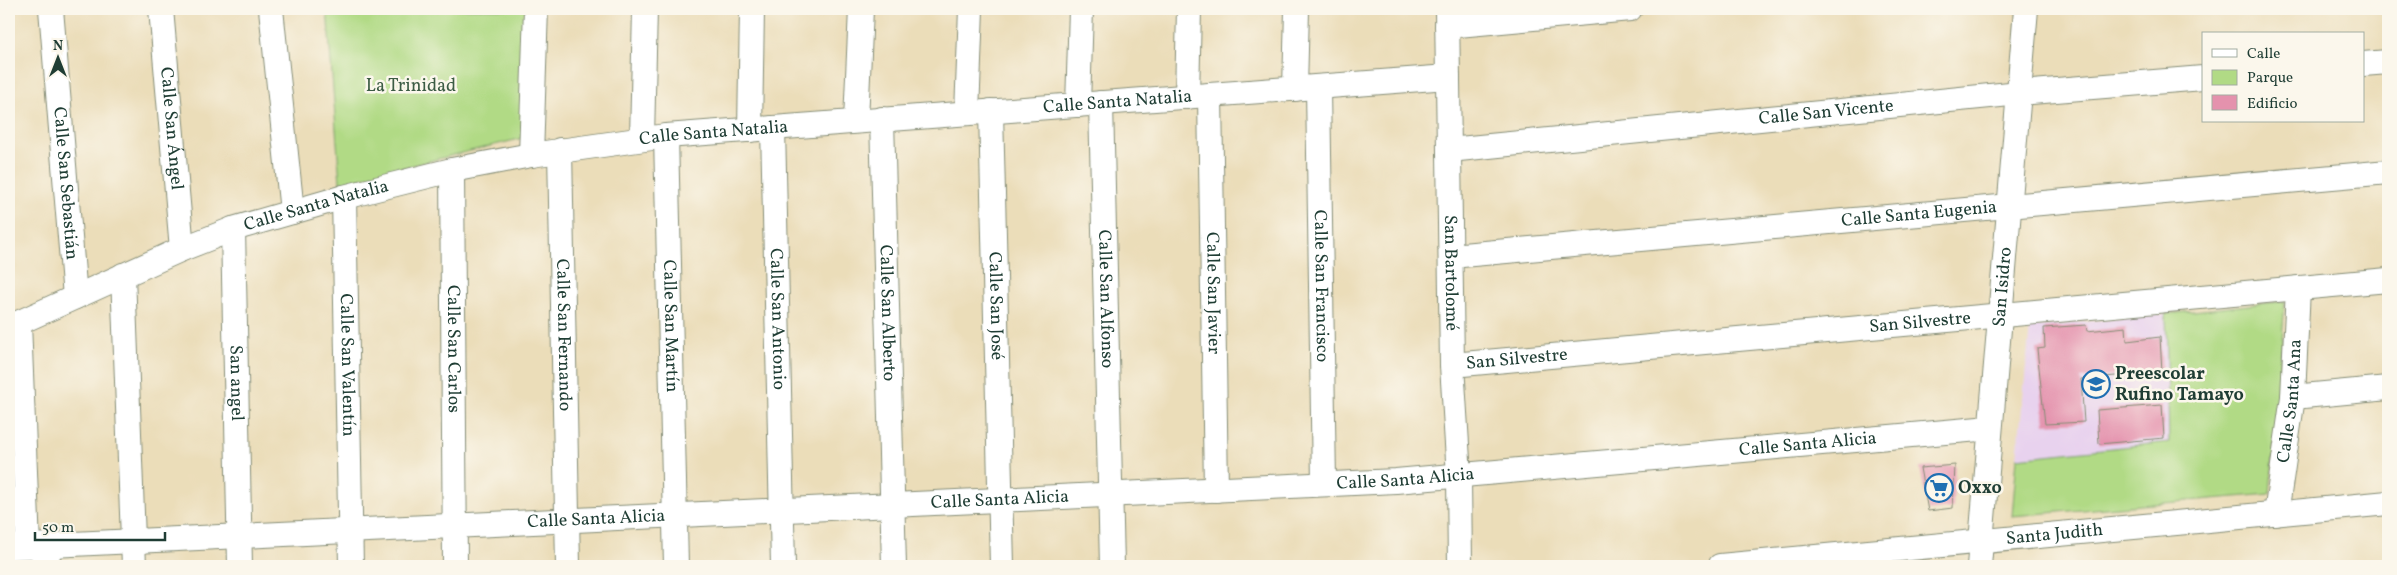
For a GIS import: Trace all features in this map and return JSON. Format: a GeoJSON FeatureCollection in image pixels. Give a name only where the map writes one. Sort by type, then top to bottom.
{"type":"FeatureCollection","features":[{"type":"Feature","properties":{"kind":"street","name":"Calle San Sebastián"},"geometry":{"type":"LineString","coordinates":[[51,9],[75,297]]}},
{"type":"Feature","properties":{"kind":"street","name":"Calle San Ángel"},"geometry":{"type":"LineString","coordinates":[[161,9],[182,248]]}},
{"type":"Feature","properties":{"kind":"street"},"geometry":{"type":"LineString","coordinates":[[271,9],[292,212]]}},
{"type":"Feature","properties":{"kind":"street"},"geometry":{"type":"LineString","coordinates":[[531,155],[536,9]]}},
{"type":"Feature","properties":{"kind":"street"},"geometry":{"type":"LineString","coordinates":[[642,138],[645,9]]}},
{"type":"Feature","properties":{"kind":"street","name":"Calle San Antonio"},"geometry":{"type":"LineString","coordinates":[[752,9],[761,129],[782,510],[783,566]]}},
{"type":"Feature","properties":{"kind":"street"},"geometry":{"type":"LineString","coordinates":[[856,122],[861,9]]}},
{"type":"Feature","properties":{"kind":"street"},"geometry":{"type":"LineString","coordinates":[[967,113],[971,9]]}},
{"type":"Feature","properties":{"kind":"street","name":"Calle San Alfonso"},"geometry":{"type":"LineString","coordinates":[[1081,9],[1090,104],[1112,566]]}},
{"type":"Feature","properties":{"kind":"street","name":"Calle San Javier"},"geometry":{"type":"LineString","coordinates":[[1189,9],[1199,96],[1216,490]]}},
{"type":"Feature","properties":{"kind":"street","name":"Calle San Francisco"},"geometry":{"type":"LineString","coordinates":[[1297,9],[1307,88],[1324,484]]}},
{"type":"Feature","properties":{"kind":"street"},"geometry":{"type":"LineString","coordinates":[[1447,18],[1630,9]]}},
{"type":"Feature","properties":{"kind":"street","name":"San Isidro"},"geometry":{"type":"LineString","coordinates":[[1979,566],[2026,9]]}},
{"type":"Feature","properties":{"kind":"street","name":"San Bartolomé"},"geometry":{"type":"LineString","coordinates":[[1447,18],[1452,365],[1459,476],[1460,566]]}},
{"type":"Feature","properties":{"kind":"street"},"geometry":{"type":"LineString","coordinates":[[2364,64],[2388,62]]}},
{"type":"Feature","properties":{"kind":"street","name":"Calle Santa Natalia"},"geometry":{"type":"LineString","coordinates":[[14,325],[182,248],[233,229],[344,197],[452,170],[531,155],[642,138],[1448,77]]}},
{"type":"Feature","properties":{"kind":"street","name":"Calle San Vicente"},"geometry":{"type":"LineString","coordinates":[[1449,150],[2020,93],[2202,78]]}},
{"type":"Feature","properties":{"kind":"street","name":"Calle San José"},"geometry":{"type":"LineString","coordinates":[[991,111],[1002,566]]}},
{"type":"Feature","properties":{"kind":"street","name":"Calle San Alberto"},"geometry":{"type":"LineString","coordinates":[[882,120],[894,566]]}},
{"type":"Feature","properties":{"kind":"street","name":"Calle San Martín"},"geometry":{"type":"LineString","coordinates":[[666,136],[676,566]]}},
{"type":"Feature","properties":{"kind":"street","name":"Calle San Fernando"},"geometry":{"type":"LineString","coordinates":[[560,150],[568,566]]}},
{"type":"Feature","properties":{"kind":"street","name":"Calle San Carlos"},"geometry":{"type":"LineString","coordinates":[[452,170],[455,566]]}},
{"type":"Feature","properties":{"kind":"street","name":"Calle Santa Eugenia"},"geometry":{"type":"LineString","coordinates":[[1451,256],[2010,204],[2388,172]]}},
{"type":"Feature","properties":{"kind":"street","name":"Calle San Valentín"},"geometry":{"type":"LineString","coordinates":[[344,197],[351,566]]}},
{"type":"Feature","properties":{"kind":"street","name":"San angel"},"geometry":{"type":"LineString","coordinates":[[233,229],[240,566]]}},
{"type":"Feature","properties":{"kind":"street"},"geometry":{"type":"LineString","coordinates":[[123,275],[134,566]]}},
{"type":"Feature","properties":{"kind":"street","name":"San Silvestre"},"geometry":{"type":"LineString","coordinates":[[1452,365],[2388,280]]}},
{"type":"Feature","properties":{"kind":"street","name":"Calle Santa Ana"},"geometry":{"type":"LineString","coordinates":[[2276,514],[2293,397],[2298,288]]}},
{"type":"Feature","properties":{"kind":"street"},"geometry":{"type":"LineString","coordinates":[[14,325],[18,546]]}},
{"type":"Feature","properties":{"kind":"street"},"geometry":{"type":"LineString","coordinates":[[2293,397],[2388,388]]}},
{"type":"Feature","properties":{"kind":"street","name":"Calle Santa Alicia"},"geometry":{"type":"LineString","coordinates":[[18,546],[1216,490],[1459,476],[1990,428]]}},
{"type":"Feature","properties":{"kind":"street","name":"Santa Judith"},"geometry":{"type":"LineString","coordinates":[[1720,566],[2388,503]]}},
{"type":"Feature","properties":{"kind":"street"},"geometry":{"type":"LineString","coordinates":[[41,566],[53,545]]}},
{"type":"Feature","properties":{"kind":"shaded area","name":"Preescolar Rufino Tamayo"},"geometry":{"type":"Polygon","coordinates":[[[2166,314],[2169,442],[2017,458],[2030,327],[2166,314]]]}},
{"type":"Feature","properties":{"kind":"green space","name":"La Trinidad"},"geometry":{"type":"Polygon","coordinates":[[[327,9],[526,9],[523,138],[340,183],[327,9]]]}},
{"type":"Feature","properties":{"kind":"green space"},"geometry":{"type":"Polygon","coordinates":[[[2285,301],[2270,494],[2012,516],[2017,458],[2169,442],[2166,314],[2285,301]]]}},
{"type":"Feature","properties":{"kind":"building"},"geometry":{"type":"Polygon","coordinates":[[[2086,325],[2087,331],[2126,327],[2127,341],[2160,337],[2162,372],[2081,379],[2084,422],[2045,424],[2037,349],[2045,348],[2044,328],[2086,325]]]}},
{"type":"Feature","properties":{"kind":"building"},"geometry":{"type":"Polygon","coordinates":[[[2162,405],[2164,438],[2099,444],[2097,410],[2162,405]]]}},
{"type":"Feature","properties":{"kind":"building","name":"Oxxo"},"geometry":{"type":"Polygon","coordinates":[[[1955,465],[1953,508],[1928,511],[1920,468],[1955,465]]]}},
{"type":"Feature","properties":{"kind":"place","name":"Preescolar Rufino Tamayo"},"geometry":{"type":"Point","coordinates":[2096,384]}},
{"type":"Feature","properties":{"kind":"place","name":"Oxxo"},"geometry":{"type":"Point","coordinates":[1939,488]}}]}
